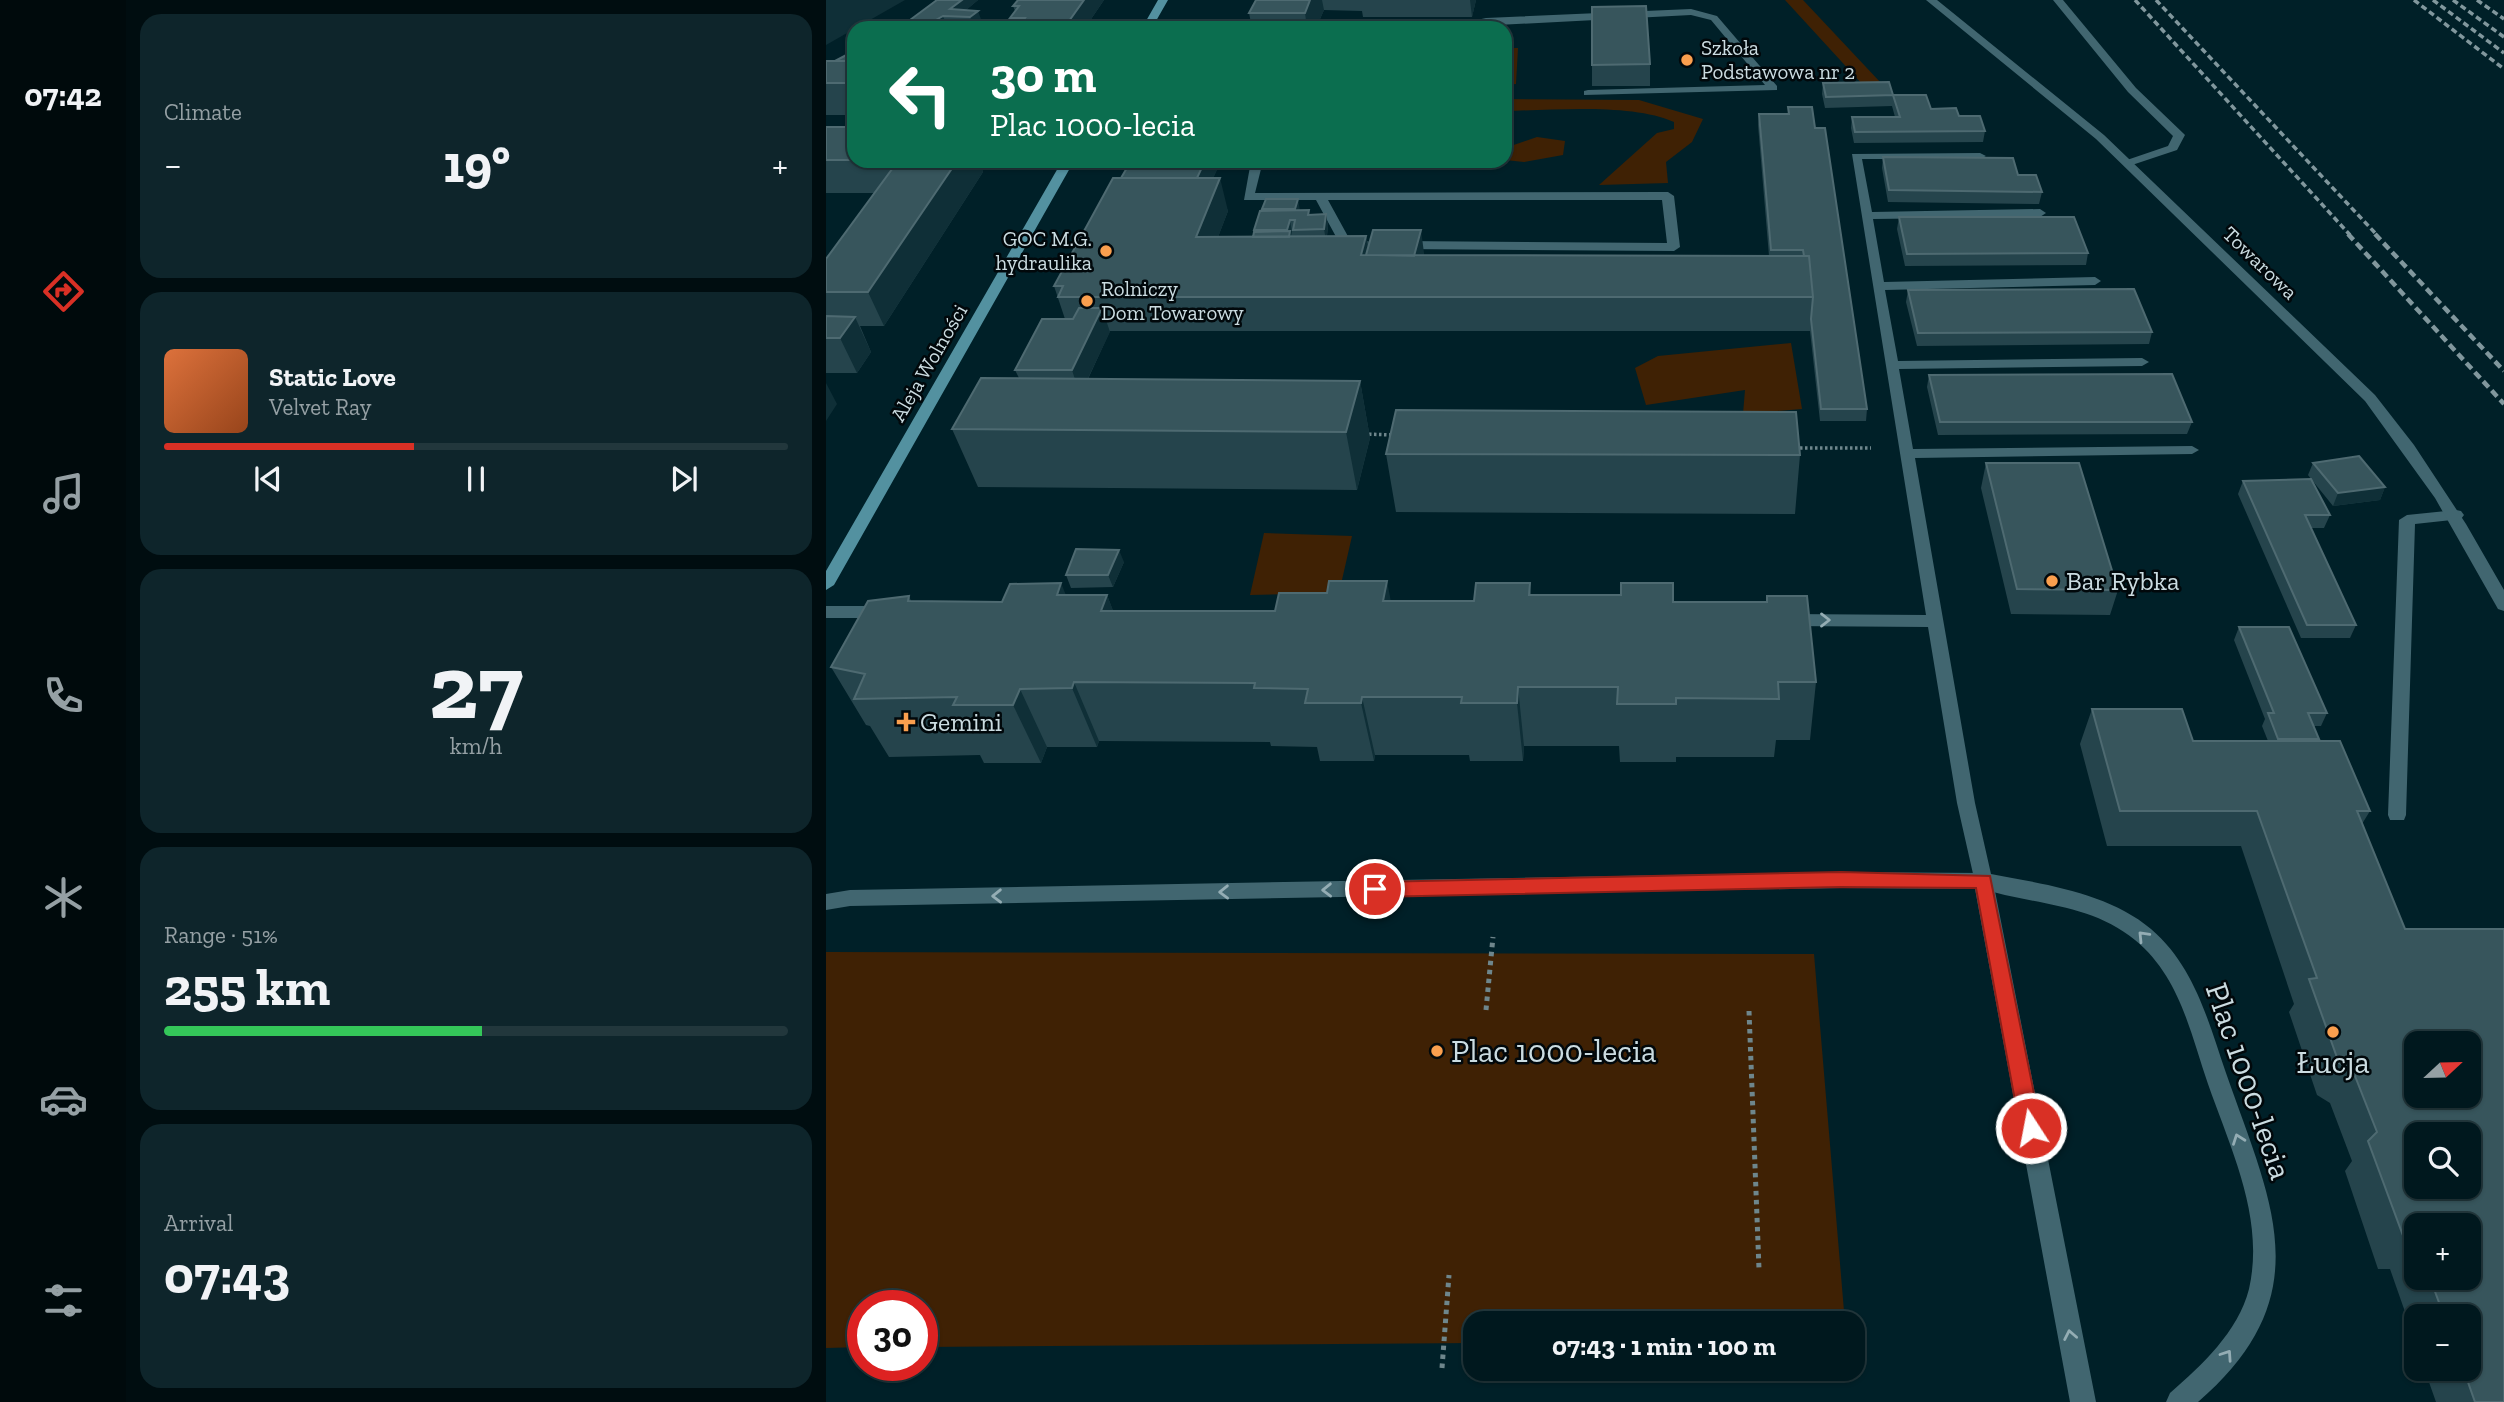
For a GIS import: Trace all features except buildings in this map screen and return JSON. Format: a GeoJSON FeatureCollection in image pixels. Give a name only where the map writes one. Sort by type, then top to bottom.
{"type":"FeatureCollection","features":[{"type":"Feature","properties":{"kind":"street"},"geometry":{"type":"LineString","coordinates":[[1151,21],[1163,0]]}},
{"type":"Feature","properties":{"kind":"street","name":"Towarowa"},"geometry":{"type":"LineString","coordinates":[[1931,0],[2128,163],[2370,398],[2403,437],[2456,515],[2504,605]]}},
{"type":"Feature","properties":{"kind":"street"},"geometry":{"type":"LineString","coordinates":[[2058,0],[2124,81],[2179,135],[2173,148],[2128,163]]}},
{"type":"Feature","properties":{"kind":"street"},"geometry":{"type":"LineString","coordinates":[[1492,21],[1690,12],[1714,18],[1773,88],[1588,93]]}},
{"type":"Feature","properties":{"kind":"street"},"geometry":{"type":"LineString","coordinates":[[1980,156],[1856,156],[1966,803],[2083,1402]]}},
{"type":"Feature","properties":{"kind":"street","name":"Aleja Wolności"},"geometry":{"type":"LineString","coordinates":[[826,585],[1064,168]]}},
{"type":"Feature","properties":{"kind":"street"},"geometry":{"type":"LineString","coordinates":[[1255,168],[1248,197],[1668,196],[1674,247],[1387,245]]}},
{"type":"Feature","properties":{"kind":"street"},"geometry":{"type":"LineString","coordinates":[[1320,196],[1346,244],[1373,244]]}},
{"type":"Feature","properties":{"kind":"street"},"geometry":{"type":"LineString","coordinates":[[1866,216],[2040,213]]}},
{"type":"Feature","properties":{"kind":"street"},"geometry":{"type":"LineString","coordinates":[[1878,286],[2095,281]]}},
{"type":"Feature","properties":{"kind":"street"},"geometry":{"type":"LineString","coordinates":[[1892,365],[2142,362]]}},
{"type":"Feature","properties":{"kind":"street"},"geometry":{"type":"LineString","coordinates":[[1906,451],[2192,450]]}},
{"type":"Feature","properties":{"kind":"street"},"geometry":{"type":"LineString","coordinates":[[2397,815],[2407,520],[2456,515]]}},
{"type":"Feature","properties":{"kind":"street"},"geometry":{"type":"LineString","coordinates":[[826,612],[909,612]]}},
{"type":"Feature","properties":{"kind":"street"},"geometry":{"type":"LineString","coordinates":[[1769,620],[1935,621]]}},
{"type":"Feature","properties":{"kind":"street","name":"Plac 1000-lecia"},"geometry":{"type":"LineString","coordinates":[[826,902],[850,898],[1841,880],[1983,881],[2052,893],[2136,928],[2175,970],[2192,1004],[2257,1192],[2264,1239],[2264,1273],[2252,1313],[2217,1369],[2179,1402]]}},
{"type":"Feature","properties":{"kind":"path"},"geometry":{"type":"LineString","coordinates":[[1356,434],[1398,435]]}},
{"type":"Feature","properties":{"kind":"path"},"geometry":{"type":"LineString","coordinates":[[1782,448],[1906,451]]}},
{"type":"Feature","properties":{"kind":"path"},"geometry":{"type":"LineString","coordinates":[[1486,1010],[1493,937]]}},
{"type":"Feature","properties":{"kind":"path"},"geometry":{"type":"LineString","coordinates":[[1749,1011],[1759,1269]]}},
{"type":"Feature","properties":{"kind":"path"},"geometry":{"type":"LineString","coordinates":[[1442,1368],[1450,1275]]}},
{"type":"Feature","properties":{"kind":"shaded area"},"geometry":{"type":"Polygon","coordinates":[[[1785,0],[1803,0],[1881,83],[1863,85],[1785,0]]]}},
{"type":"Feature","properties":{"kind":"shaded area"},"geometry":{"type":"Polygon","coordinates":[[[1512,48],[1518,48],[1516,84],[1512,84],[1512,48]]]}},
{"type":"Feature","properties":{"kind":"shaded area"},"geometry":{"type":"Polygon","coordinates":[[[1512,99],[1639,100],[1703,119],[1692,142],[1666,162],[1668,183],[1599,185],[1657,133],[1674,129],[1674,122],[1637,112],[1568,109],[1512,111],[1512,99]]]}},
{"type":"Feature","properties":{"kind":"shaded area"},"geometry":{"type":"Polygon","coordinates":[[[1537,137],[1565,141],[1563,155],[1524,162],[1512,161],[1512,146],[1537,137]]]}},
{"type":"Feature","properties":{"kind":"shaded area"},"geometry":{"type":"Polygon","coordinates":[[[1791,343],[1802,409],[1743,414],[1745,390],[1646,405],[1635,368],[1658,356],[1791,343]]]}},
{"type":"Feature","properties":{"kind":"shaded area"},"geometry":{"type":"Polygon","coordinates":[[[1264,533],[1352,536],[1339,593],[1250,595],[1264,533]]]}},
{"type":"Feature","properties":{"kind":"shaded area"},"geometry":{"type":"Polygon","coordinates":[[[826,952],[1814,954],[1844,1311],[1463,1311],[1463,1343],[938,1347],[938,1290],[847,1290],[847,1347],[826,1348],[826,952]]]}},
{"type":"Feature","properties":{"kind":"railway"},"geometry":{"type":"LineString","coordinates":[[2135,0],[2350,235]]}},
{"type":"Feature","properties":{"kind":"railway"},"geometry":{"type":"LineString","coordinates":[[2156,0],[2377,235]]}},
{"type":"Feature","properties":{"kind":"railway"},"geometry":{"type":"LineString","coordinates":[[2414,0],[2504,69]]}},
{"type":"Feature","properties":{"kind":"railway"},"geometry":{"type":"LineString","coordinates":[[2433,0],[2504,53]]}},
{"type":"Feature","properties":{"kind":"railway"},"geometry":{"type":"LineString","coordinates":[[2453,0],[2504,37]]}},
{"type":"Feature","properties":{"kind":"railway"},"geometry":{"type":"LineString","coordinates":[[2477,0],[2504,19]]}},
{"type":"Feature","properties":{"kind":"railway"},"geometry":{"type":"LineString","coordinates":[[2348,234],[2504,404]]}},
{"type":"Feature","properties":{"kind":"railway"},"geometry":{"type":"LineString","coordinates":[[2375,234],[2504,371]]}},
{"type":"Feature","properties":{"kind":"place","name":"Szkoła Podstawowa nr 2"},"geometry":{"type":"Point","coordinates":[1687,60]}},
{"type":"Feature","properties":{"kind":"place","name":"GOC M.G. hydraulika"},"geometry":{"type":"Point","coordinates":[1106,251]}},
{"type":"Feature","properties":{"kind":"place","name":"Rolniczy Dom Towarowy"},"geometry":{"type":"Point","coordinates":[1087,301]}},
{"type":"Feature","properties":{"kind":"place","name":"Bar Rybka"},"geometry":{"type":"Point","coordinates":[2052,581]}},
{"type":"Feature","properties":{"kind":"place","name":"Gemini"},"geometry":{"type":"Point","coordinates":[906,722]}},
{"type":"Feature","properties":{"kind":"place","name":"Łucja"},"geometry":{"type":"Point","coordinates":[2333,1032]}},
{"type":"Feature","properties":{"kind":"place","name":"Plac 1000-lecia"},"geometry":{"type":"Point","coordinates":[1437,1051]}},
{"type":"Feature","properties":{"kind":"route"},"geometry":{"type":"LineString","coordinates":[[1375,889],[1841,880],[1983,881],[2031,1128]]}}]}
